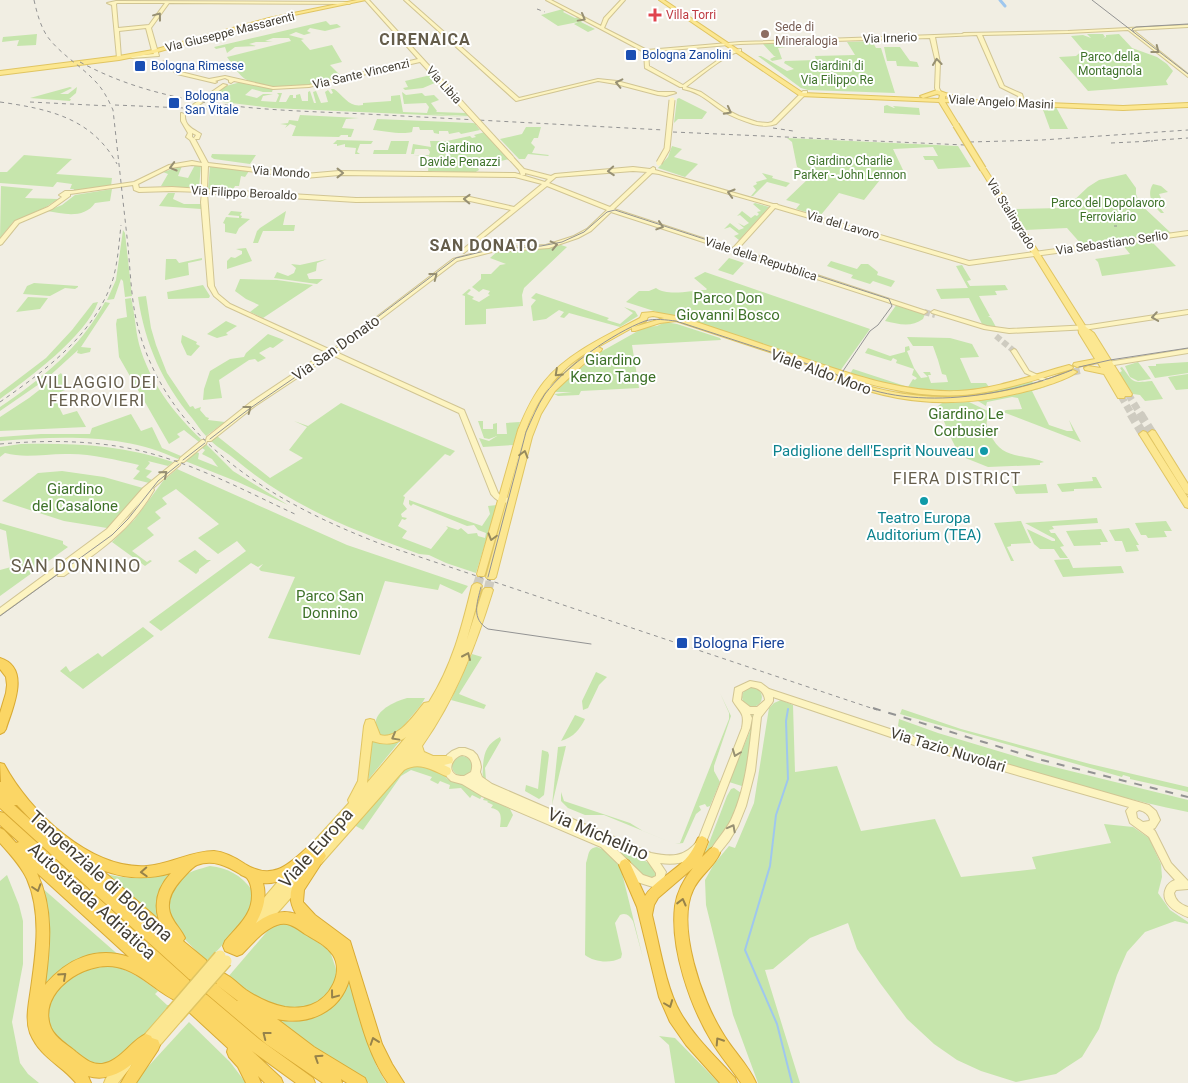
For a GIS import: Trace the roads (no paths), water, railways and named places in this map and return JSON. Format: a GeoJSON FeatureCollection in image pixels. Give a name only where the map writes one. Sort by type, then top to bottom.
{"type":"FeatureCollection","features":[{"type":"Feature","properties":{"kind":"highway"},"geometry":{"type":"LineString","coordinates":[[0,662],[12,674],[14,683],[0,729]]}},
{"type":"Feature","properties":{"kind":"highway"},"geometry":{"type":"LineString","coordinates":[[0,706],[11,694]]}},
{"type":"Feature","properties":{"kind":"highway"},"geometry":{"type":"LineString","coordinates":[[0,768],[14,792],[43,825],[84,854],[116,870],[145,872],[209,858],[221,858],[230,861],[251,874],[270,877],[286,874],[317,852]]}},
{"type":"Feature","properties":{"kind":"highway","name":"Tangenziale di Bologna"},"geometry":{"type":"LineString","coordinates":[[0,787],[197,970]]}},
{"type":"Feature","properties":{"kind":"highway","name":"Autostrada Adriatica"},"geometry":{"type":"LineString","coordinates":[[0,800],[197,970]]}},
{"type":"Feature","properties":{"kind":"highway","name":"Autostrada Adriatica"},"geometry":{"type":"LineString","coordinates":[[0,817],[180,991]]}},
{"type":"Feature","properties":{"kind":"highway"},"geometry":{"type":"LineString","coordinates":[[0,832],[180,991]]}},
{"type":"Feature","properties":{"kind":"highway"},"geometry":{"type":"LineString","coordinates":[[0,832],[30,872],[40,896],[43,930],[34,1022],[36,1033],[42,1043],[80,1076],[84,1083]]}},
{"type":"Feature","properties":{"kind":"highway"},"geometry":{"type":"LineString","coordinates":[[646,916],[646,907],[651,898],[692,859],[699,851],[702,842]]}},
{"type":"Feature","properties":{"kind":"highway"},"geometry":{"type":"LineString","coordinates":[[317,852],[297,888],[296,902],[303,914],[345,946],[376,1046],[387,1070],[398,1083]]}},
{"type":"Feature","properties":{"kind":"highway"},"geometry":{"type":"LineString","coordinates":[[714,853],[686,889],[680,909],[680,927],[696,994],[706,1018],[720,1043],[748,1082]]}},
{"type":"Feature","properties":{"kind":"highway"},"geometry":{"type":"LineString","coordinates":[[192,862],[170,882],[164,895],[162,908],[167,925],[197,970]]}},
{"type":"Feature","properties":{"kind":"highway"},"geometry":{"type":"LineString","coordinates":[[625,865],[646,916],[666,996],[675,1017],[690,1040],[730,1083]]}},
{"type":"Feature","properties":{"kind":"highway"},"geometry":{"type":"LineString","coordinates":[[233,948],[258,907],[258,888],[251,874]]}},
{"type":"Feature","properties":{"kind":"highway"},"geometry":{"type":"LineString","coordinates":[[217,983],[256,1004],[292,1014],[309,1013],[326,1004],[334,996],[342,980],[343,964],[339,952],[328,941],[295,919],[283,917],[268,922],[233,948]]}},
{"type":"Feature","properties":{"kind":"highway"},"geometry":{"type":"LineString","coordinates":[[150,1043],[116,1067],[100,1071],[87,1069],[50,1038],[44,1030],[42,1018],[47,996],[56,983],[73,968],[89,961],[103,959],[138,967],[180,991]]}},
{"type":"Feature","properties":{"kind":"highway"},"geometry":{"type":"LineString","coordinates":[[217,983],[271,1038],[335,1083]]}},
{"type":"Feature","properties":{"kind":"highway"},"geometry":{"type":"LineString","coordinates":[[217,983],[288,1037],[360,1083]]}},
{"type":"Feature","properties":{"kind":"highway"},"geometry":{"type":"LineString","coordinates":[[197,1005],[243,1062],[254,1083]]}},
{"type":"Feature","properties":{"kind":"highway"},"geometry":{"type":"LineString","coordinates":[[197,1005],[276,1083]]}},
{"type":"Feature","properties":{"kind":"highway"},"geometry":{"type":"LineString","coordinates":[[197,1005],[308,1083]]}},
{"type":"Feature","properties":{"kind":"highway"},"geometry":{"type":"LineString","coordinates":[[128,1083],[150,1043]]}},
{"type":"Feature","properties":{"kind":"main road","name":"Via Giuseppe Massarenti"},"geometry":{"type":"LineString","coordinates":[[0,73],[155,53],[263,21],[365,0]]}},
{"type":"Feature","properties":{"kind":"main road"},"geometry":{"type":"LineString","coordinates":[[661,0],[803,94],[924,97],[940,95]]}},
{"type":"Feature","properties":{"kind":"main road"},"geometry":{"type":"LineString","coordinates":[[668,0],[733,47]]}},
{"type":"Feature","properties":{"kind":"main road","name":"Viale Angelo Masini"},"geometry":{"type":"LineString","coordinates":[[940,95],[1123,108],[1188,104]]}},
{"type":"Feature","properties":{"kind":"main road","name":"Viale Angelo Masini"},"geometry":{"type":"LineString","coordinates":[[940,95],[1023,102]]}},
{"type":"Feature","properties":{"kind":"main road","name":"Via Stalingrado"},"geometry":{"type":"LineString","coordinates":[[940,95],[956,125],[1082,327],[1090,333],[1104,365],[1124,395]]}},
{"type":"Feature","properties":{"kind":"main road"},"geometry":{"type":"LineString","coordinates":[[481,574],[531,428],[550,391],[590,355],[645,321],[656,323],[658,318]]}},
{"type":"Feature","properties":{"kind":"main road","name":"Viale Aldo Moro"},"geometry":{"type":"LineString","coordinates":[[658,318],[678,319],[849,377],[896,389],[927,393],[959,393],[1022,382],[1078,368],[1104,365]]}},
{"type":"Feature","properties":{"kind":"main road","name":"Viale Aldo Moro"},"geometry":{"type":"LineString","coordinates":[[658,318],[677,322],[808,366],[850,384],[895,396],[933,400],[969,399],[1002,394],[1049,382],[1078,368]]}},
{"type":"Feature","properties":{"kind":"main road"},"geometry":{"type":"LineString","coordinates":[[1078,368],[1104,365]]}},
{"type":"Feature","properties":{"kind":"main road"},"geometry":{"type":"LineString","coordinates":[[1188,491],[1148,433],[1188,505]]}},
{"type":"Feature","properties":{"kind":"main road"},"geometry":{"type":"LineString","coordinates":[[491,577],[507,497]]}},
{"type":"Feature","properties":{"kind":"main road","name":"Viale Europa"},"geometry":{"type":"LineString","coordinates":[[348,818],[424,721],[441,691],[459,650],[477,586]]}},
{"type":"Feature","properties":{"kind":"main road","name":"Viale Europa"},"geometry":{"type":"LineString","coordinates":[[110,1083],[150,1043],[317,852],[418,744],[440,710],[466,658],[474,639],[488,590]]}},
{"type":"Feature","properties":{"kind":"main road"},"geometry":{"type":"LineString","coordinates":[[348,818],[363,780],[370,723],[376,738],[383,741],[392,740],[398,737],[421,714],[441,691]]}},
{"type":"Feature","properties":{"kind":"main road"},"geometry":{"type":"LineString","coordinates":[[418,744],[420,754],[427,759],[447,765]]}},
{"type":"Feature","properties":{"kind":"main road"},"geometry":{"type":"LineString","coordinates":[[348,818],[407,763],[447,765]]}},
{"type":"Feature","properties":{"kind":"main road","name":"Viale Europa"},"geometry":{"type":"LineString","coordinates":[[121,1083],[150,1043]]}},
{"type":"Feature","properties":{"kind":"street","name":"Via Libia"},"geometry":{"type":"LineString","coordinates":[[365,0],[524,172]]}},
{"type":"Feature","properties":{"kind":"street"},"geometry":{"type":"LineString","coordinates":[[406,0],[518,100],[570,86],[602,80],[662,94],[679,90],[692,90],[733,114],[759,124],[772,125],[803,94]]}},
{"type":"Feature","properties":{"kind":"street"},"geometry":{"type":"LineString","coordinates":[[548,0],[648,52],[733,47],[752,41],[762,42]]}},
{"type":"Feature","properties":{"kind":"street"},"geometry":{"type":"LineString","coordinates":[[604,28],[606,18],[623,0]]}},
{"type":"Feature","properties":{"kind":"street"},"geometry":{"type":"LineString","coordinates":[[122,58],[116,30],[114,1],[349,4]]}},
{"type":"Feature","properties":{"kind":"street"},"geometry":{"type":"LineString","coordinates":[[116,30],[148,28],[168,2]]}},
{"type":"Feature","properties":{"kind":"street","name":"Via Irnerio"},"geometry":{"type":"LineString","coordinates":[[762,42],[1188,26]]}},
{"type":"Feature","properties":{"kind":"street"},"geometry":{"type":"LineString","coordinates":[[148,28],[155,53]]}},
{"type":"Feature","properties":{"kind":"street"},"geometry":{"type":"LineString","coordinates":[[1128,29],[1188,76]]}},
{"type":"Feature","properties":{"kind":"street"},"geometry":{"type":"LineString","coordinates":[[979,34],[1002,86],[1017,94],[1023,102]]}},
{"type":"Feature","properties":{"kind":"street"},"geometry":{"type":"LineString","coordinates":[[932,36],[938,63],[937,88],[940,95]]}},
{"type":"Feature","properties":{"kind":"street"},"geometry":{"type":"LineString","coordinates":[[679,90],[734,46],[743,43],[762,42]]}},
{"type":"Feature","properties":{"kind":"street"},"geometry":{"type":"LineString","coordinates":[[648,52],[647,66],[670,80],[679,90]]}},
{"type":"Feature","properties":{"kind":"street","name":"Via Sante Vincenzi"},"geometry":{"type":"LineString","coordinates":[[232,81],[240,80],[273,88],[309,86],[422,60]]}},
{"type":"Feature","properties":{"kind":"street"},"geometry":{"type":"LineString","coordinates":[[164,62],[173,69],[190,77],[225,85]]}},
{"type":"Feature","properties":{"kind":"street"},"geometry":{"type":"LineString","coordinates":[[213,92],[217,82],[225,77],[232,81]]}},
{"type":"Feature","properties":{"kind":"street"},"geometry":{"type":"LineString","coordinates":[[232,81],[188,110],[182,120],[193,136],[194,144],[205,163],[203,191],[210,281],[216,295],[228,305],[462,412],[495,495],[507,497]]}},
{"type":"Feature","properties":{"kind":"street","name":"Via San Donato"},"geometry":{"type":"LineString","coordinates":[[0,612],[110,531],[146,490],[247,409],[362,331],[455,260],[466,254],[488,250],[542,247],[564,242],[588,231],[659,163],[667,149],[679,90]]}},
{"type":"Feature","properties":{"kind":"street","name":"Via Mondo"},"geometry":{"type":"LineString","coordinates":[[0,243],[17,222],[50,208],[66,196],[135,183],[172,166],[205,163],[306,176],[345,173],[504,175],[524,172]]}},
{"type":"Feature","properties":{"kind":"street","name":"Via del Lavoro"},"geometry":{"type":"LineString","coordinates":[[551,178],[560,174],[652,170],[969,262],[1036,254]]}},
{"type":"Feature","properties":{"kind":"street"},"geometry":{"type":"LineString","coordinates":[[524,172],[551,178]]}},
{"type":"Feature","properties":{"kind":"street","name":"Viale della Repubblica"},"geometry":{"type":"LineString","coordinates":[[524,172],[545,184],[611,209],[923,308],[911,307]]}},
{"type":"Feature","properties":{"kind":"street"},"geometry":{"type":"LineString","coordinates":[[466,254],[514,209],[551,178]]}},
{"type":"Feature","properties":{"kind":"street","name":"Via Filippo Beroaldo"},"geometry":{"type":"LineString","coordinates":[[135,183],[138,190],[149,188],[351,198],[355,200],[363,198],[470,199],[514,209]]}},
{"type":"Feature","properties":{"kind":"street"},"geometry":{"type":"LineString","coordinates":[[204,201],[211,191]]}},
{"type":"Feature","properties":{"kind":"street"},"geometry":{"type":"LineString","coordinates":[[736,248],[775,206]]}},
{"type":"Feature","properties":{"kind":"street","name":"Via Sebastiano Serlio"},"geometry":{"type":"LineString","coordinates":[[1036,254],[1188,233]]}},
{"type":"Feature","properties":{"kind":"street","name":"Viale della Repubblica"},"geometry":{"type":"LineString","coordinates":[[736,248],[924,312]]}},
{"type":"Feature","properties":{"kind":"street"},"geometry":{"type":"LineString","coordinates":[[996,336],[934,313],[979,326],[1009,331],[1082,327],[1188,312]]}},
{"type":"Feature","properties":{"kind":"street"},"geometry":{"type":"LineString","coordinates":[[1104,365],[1188,351]]}},
{"type":"Feature","properties":{"kind":"street"},"geometry":{"type":"LineString","coordinates":[[1022,382],[1024,377],[1016,354],[1025,370],[1037,378],[1049,382]]}},
{"type":"Feature","properties":{"kind":"street","name":"Via San Donato"},"geometry":{"type":"LineString","coordinates":[[0,618],[116,533],[144,502],[152,486]]}},
{"type":"Feature","properties":{"kind":"street"},"geometry":{"type":"LineString","coordinates":[[754,684],[766,691],[769,698],[766,706],[754,711],[743,708],[736,697],[741,687],[754,684]]}},
{"type":"Feature","properties":{"kind":"street","name":"Via Tazio Nuvolari"},"geometry":{"type":"LineString","coordinates":[[766,691],[923,744],[1140,806]]}},
{"type":"Feature","properties":{"kind":"street"},"geometry":{"type":"LineString","coordinates":[[714,853],[729,834],[750,779],[759,712],[773,700],[784,698]]}},
{"type":"Feature","properties":{"kind":"street","name":"Via Michelino"},"geometry":{"type":"LineString","coordinates":[[475,772],[479,780],[489,787],[650,858],[669,861],[682,859],[693,854],[702,842],[746,728],[748,718],[743,708]]}},
{"type":"Feature","properties":{"kind":"street"},"geometry":{"type":"LineString","coordinates":[[460,753],[471,754],[477,762],[475,772],[468,778],[461,780],[452,777],[447,765],[460,753]]}},
{"type":"Feature","properties":{"kind":"street","name":"Via Michelino"},"geometry":{"type":"LineString","coordinates":[[461,780],[485,793],[604,844],[640,879],[653,883],[660,878],[660,872],[650,858]]}},
{"type":"Feature","properties":{"kind":"street","name":"Via Tazio Nuvolari"},"geometry":{"type":"LineString","coordinates":[[1112,799],[1131,814]]}},
{"type":"Feature","properties":{"kind":"street"},"geometry":{"type":"LineString","coordinates":[[1157,841],[1154,818],[1148,809],[1140,806],[1132,809],[1131,814],[1136,822],[1150,832],[1157,841],[1168,866],[1171,878],[1169,896],[1172,903],[1180,910],[1188,912]]}},
{"type":"Feature","properties":{"kind":"street"},"geometry":{"type":"LineString","coordinates":[[1142,826],[1152,825],[1154,818]]}},
{"type":"Feature","properties":{"kind":"street"},"geometry":{"type":"LineString","coordinates":[[1168,866],[1186,886]]}},
{"type":"Feature","properties":{"kind":"street"},"geometry":{"type":"LineString","coordinates":[[1170,887],[1178,884],[1186,886]]}},
{"type":"Feature","properties":{"kind":"waterway"},"geometry":{"type":"LineString","coordinates":[[1000,0],[1005,6]]}},
{"type":"Feature","properties":{"kind":"waterway"},"geometry":{"type":"LineString","coordinates":[[788,709],[786,721],[788,779],[776,815],[770,866],[745,950],[777,1024],[792,1083]]}},
{"type":"Feature","properties":{"kind":"tunnel"},"geometry":{"type":"LineString","coordinates":[[188,111],[193,107]]}},
{"type":"Feature","properties":{"kind":"tunnel"},"geometry":{"type":"LineString","coordinates":[[924,312],[935,315]]}},
{"type":"Feature","properties":{"kind":"tunnel"},"geometry":{"type":"LineString","coordinates":[[996,336],[1014,351]]}},
{"type":"Feature","properties":{"kind":"tunnel"},"geometry":{"type":"LineString","coordinates":[[1073,372],[1082,370]]}},
{"type":"Feature","properties":{"kind":"tunnel"},"geometry":{"type":"LineString","coordinates":[[1128,394],[1141,415]]}},
{"type":"Feature","properties":{"kind":"tunnel"},"geometry":{"type":"LineString","coordinates":[[1121,396],[1132,415]]}},
{"type":"Feature","properties":{"kind":"tunnel"},"geometry":{"type":"LineString","coordinates":[[1131,414],[1143,434]]}},
{"type":"Feature","properties":{"kind":"tunnel"},"geometry":{"type":"LineString","coordinates":[[1140,414],[1152,433]]}},
{"type":"Feature","properties":{"kind":"tunnel"},"geometry":{"type":"LineString","coordinates":[[477,586],[481,574]]}},
{"type":"Feature","properties":{"kind":"tunnel"},"geometry":{"type":"LineString","coordinates":[[488,590],[491,577]]}},
{"type":"Feature","properties":{"kind":"tram line"},"geometry":{"type":"LineString","coordinates":[[1092,0],[1188,74]]}},
{"type":"Feature","properties":{"kind":"tram line"},"geometry":{"type":"LineString","coordinates":[[1134,32],[1132,29],[1136,27],[1188,24]]}},
{"type":"Feature","properties":{"kind":"tram line"},"geometry":{"type":"LineString","coordinates":[[335,349],[456,258],[489,250],[541,246],[562,242],[584,232],[607,212],[615,210],[889,299],[892,306],[878,325],[870,331],[843,371],[843,376],[846,379]]}},
{"type":"Feature","properties":{"kind":"tram line"},"geometry":{"type":"LineString","coordinates":[[488,577],[526,432],[542,399],[554,383],[577,362],[632,326],[657,319],[676,321],[832,372],[846,379]]}},
{"type":"Feature","properties":{"kind":"tram line"},"geometry":{"type":"LineString","coordinates":[[1079,367],[1110,360],[1188,348]]}},
{"type":"Feature","properties":{"kind":"tram line"},"geometry":{"type":"LineString","coordinates":[[210,439],[249,409],[326,356]]}},
{"type":"Feature","properties":{"kind":"tram line"},"geometry":{"type":"LineString","coordinates":[[846,379],[858,385],[888,394],[919,398],[951,398],[1015,388],[1072,370]]}},
{"type":"Feature","properties":{"kind":"tram line"},"geometry":{"type":"LineString","coordinates":[[183,460],[205,443]]}},
{"type":"Feature","properties":{"kind":"tram line"},"geometry":{"type":"LineString","coordinates":[[0,616],[112,535],[128,519],[158,481],[179,464]]}},
{"type":"Feature","properties":{"kind":"tram line"},"geometry":{"type":"LineString","coordinates":[[481,587],[477,605],[477,616],[488,629],[591,644]]}},
{"type":"Feature","properties":{"kind":"railway"},"geometry":{"type":"LineString","coordinates":[[34,0],[47,36],[98,84],[113,110],[135,314],[148,358],[169,396],[195,430],[226,460],[300,508],[381,544],[877,710]]}},
{"type":"Feature","properties":{"kind":"railway"},"geometry":{"type":"LineString","coordinates":[[537,9],[545,12]]}},
{"type":"Feature","properties":{"kind":"railway"},"geometry":{"type":"LineString","coordinates":[[80,62],[116,79],[153,91],[190,100],[228,105],[267,109],[664,130]]}},
{"type":"Feature","properties":{"kind":"railway"},"geometry":{"type":"LineString","coordinates":[[0,102],[35,108],[68,118],[95,136],[107,148],[117,164]]}},
{"type":"Feature","properties":{"kind":"railway"},"geometry":{"type":"LineString","coordinates":[[30,102],[110,106]]}},
{"type":"Feature","properties":{"kind":"railway"},"geometry":{"type":"LineString","coordinates":[[115,105],[207,109]]}},
{"type":"Feature","properties":{"kind":"railway"},"geometry":{"type":"LineString","coordinates":[[773,128],[793,131]]}},
{"type":"Feature","properties":{"kind":"railway"},"geometry":{"type":"LineString","coordinates":[[970,142],[1042,140],[1188,130]]}},
{"type":"Feature","properties":{"kind":"railway"},"geometry":{"type":"LineString","coordinates":[[673,132],[965,145]]}},
{"type":"Feature","properties":{"kind":"railway"},"geometry":{"type":"LineString","coordinates":[[1146,141],[1188,138]]}},
{"type":"Feature","properties":{"kind":"railway"},"geometry":{"type":"LineString","coordinates":[[1111,143],[1153,141]]}},
{"type":"Feature","properties":{"kind":"railway"},"geometry":{"type":"LineString","coordinates":[[0,402],[51,364],[81,334],[94,317],[105,299],[113,279],[121,225]]}},
{"type":"Feature","properties":{"kind":"railway"},"geometry":{"type":"LineString","coordinates":[[0,444],[69,442],[103,444],[137,450],[199,470],[297,515]]}},
{"type":"Feature","properties":{"kind":"railway"},"geometry":{"type":"LineString","coordinates":[[873,708],[1042,760],[1188,797]]}},
{"type":"Feature","properties":{"kind":"place","name":"Villa Torri"},"geometry":{"type":"Point","coordinates":[655,15]}},
{"type":"Feature","properties":{"kind":"place","name":"Sede di Mineralogia"},"geometry":{"type":"Point","coordinates":[765,34]}},
{"type":"Feature","properties":{"kind":"place","name":"Bologna Zanolini"},"geometry":{"type":"Point","coordinates":[631,55]}},
{"type":"Feature","properties":{"kind":"place","name":"Bologna Rimesse"},"geometry":{"type":"Point","coordinates":[140,66]}},
{"type":"Feature","properties":{"kind":"place","name":"Bologna San Vitale"},"geometry":{"type":"Point","coordinates":[174,103]}},
{"type":"Feature","properties":{"kind":"place","name":"Padiglione dell'Esprit Nouveau"},"geometry":{"type":"Point","coordinates":[984,451]}},
{"type":"Feature","properties":{"kind":"place","name":"Teatro Europa Auditorium (TEA)"},"geometry":{"type":"Point","coordinates":[924,501]}},
{"type":"Feature","properties":{"kind":"place","name":"Bologna Fiere"},"geometry":{"type":"Point","coordinates":[682,643]}},
{"type":"Feature","properties":{"kind":"district","name":"CIRENAICA"},"geometry":{"type":"Point","coordinates":[425,39]}},
{"type":"Feature","properties":{"kind":"district","name":"SAN DONATO"},"geometry":{"type":"Point","coordinates":[484,245]}},
{"type":"Feature","properties":{"kind":"district","name":"VILLAGGIO DEI FERROVIERI"},"geometry":{"type":"Point","coordinates":[97,391]}},
{"type":"Feature","properties":{"kind":"district","name":"FIERA DISTRICT"},"geometry":{"type":"Point","coordinates":[957,478]}},
{"type":"Feature","properties":{"kind":"district","name":"SAN DONNINO"},"geometry":{"type":"Point","coordinates":[76,566]}},
{"type":"Feature","properties":{"kind":"park label","name":"Parco della Montagnola"},"geometry":{"type":"Point","coordinates":[1110,64]}},
{"type":"Feature","properties":{"kind":"park label","name":"Giardini di Via Filippo Re"},"geometry":{"type":"Point","coordinates":[837,73]}},
{"type":"Feature","properties":{"kind":"park label","name":"Giardino Davide Penazzi"},"geometry":{"type":"Point","coordinates":[460,155]}},
{"type":"Feature","properties":{"kind":"park label","name":"Giardino Charlie Parker - John Lennon"},"geometry":{"type":"Point","coordinates":[850,168]}},
{"type":"Feature","properties":{"kind":"park label","name":"Parco del Dopolavoro Ferroviario"},"geometry":{"type":"Point","coordinates":[1108,210]}},
{"type":"Feature","properties":{"kind":"park label","name":"Parco Don Giovanni Bosco"},"geometry":{"type":"Point","coordinates":[728,306]}},
{"type":"Feature","properties":{"kind":"park label","name":"Giardino Kenzo Tange"},"geometry":{"type":"Point","coordinates":[613,368]}},
{"type":"Feature","properties":{"kind":"park label","name":"Giardino Le Corbusier"},"geometry":{"type":"Point","coordinates":[966,422]}},
{"type":"Feature","properties":{"kind":"park label","name":"Giardino del Casalone"},"geometry":{"type":"Point","coordinates":[75,498]}},
{"type":"Feature","properties":{"kind":"park label","name":"Parco San Donnino"},"geometry":{"type":"Point","coordinates":[330,604]}}]}
